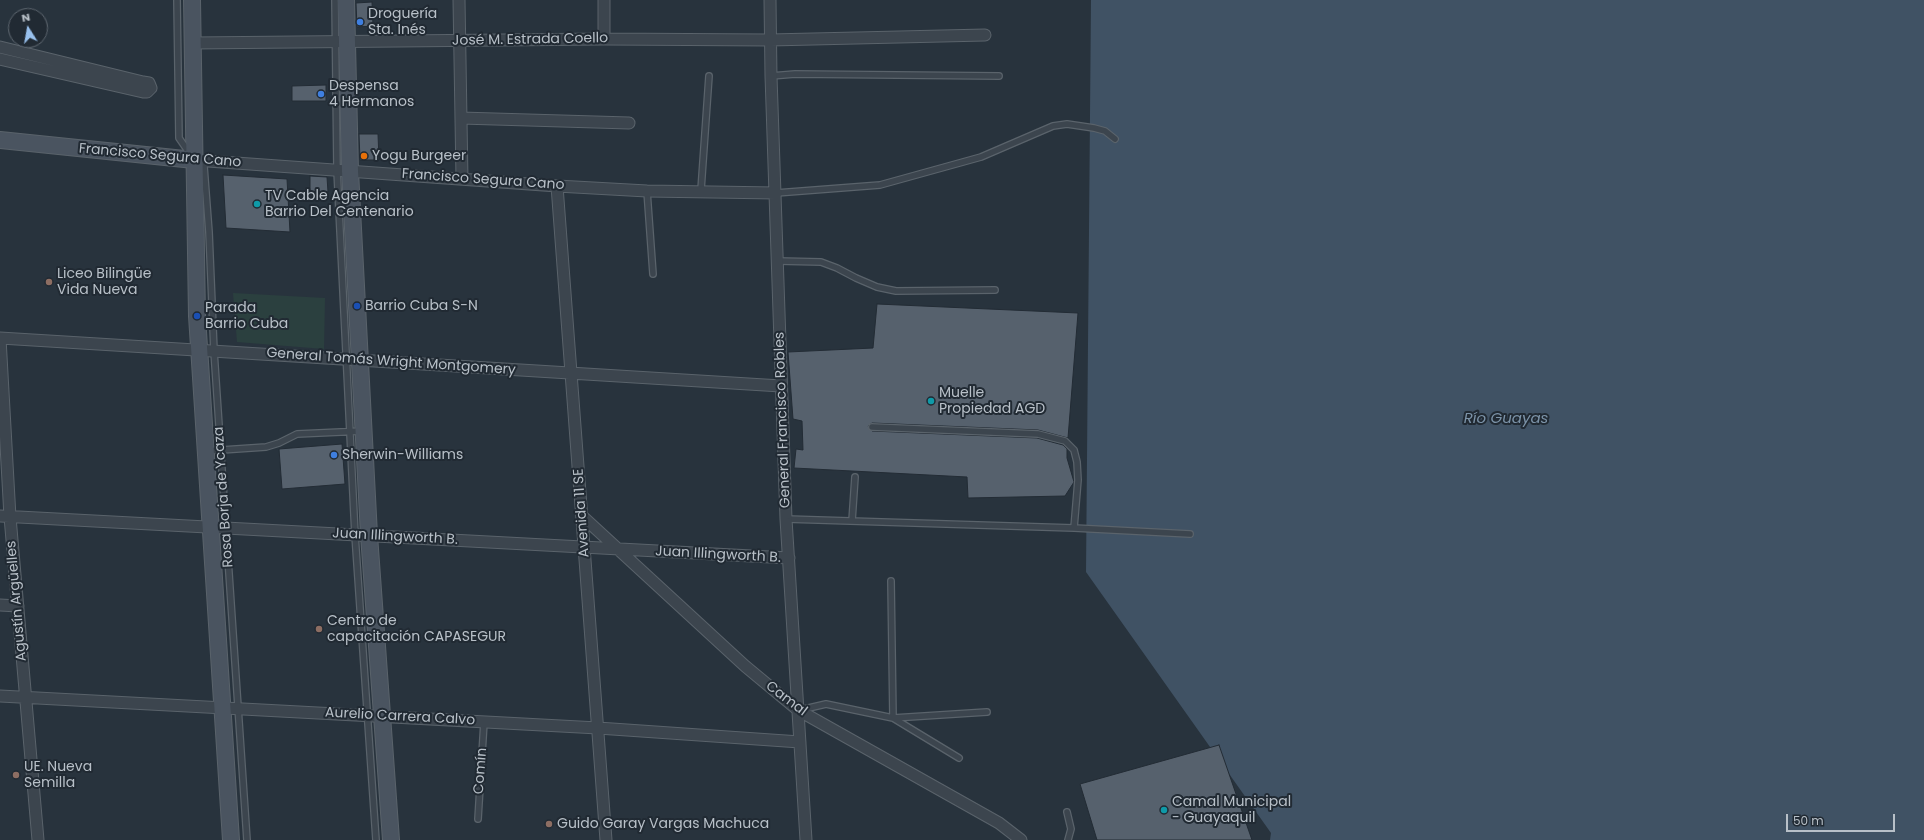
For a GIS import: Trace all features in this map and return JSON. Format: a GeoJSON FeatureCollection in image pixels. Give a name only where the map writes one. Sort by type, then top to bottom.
{"type":"FeatureCollection","features":[{"type":"Feature","properties":{"kind":"main road","name":"Rosa Borja de Ycaza"},"geometry":{"type":"LineString","coordinates":[[192,0],[197,316],[207,350],[214,450],[230,708],[231,840]]}},
{"type":"Feature","properties":{"kind":"main road"},"geometry":{"type":"LineString","coordinates":[[346,0],[342,42],[343,170],[356,430],[374,716],[391,840]]}},
{"type":"Feature","properties":{"kind":"main road","name":"Francisco Segura Cano"},"geometry":{"type":"LineString","coordinates":[[0,140],[194,160]]}},
{"type":"Feature","properties":{"kind":"street"},"geometry":{"type":"LineString","coordinates":[[459,0],[462,179]]}},
{"type":"Feature","properties":{"kind":"street"},"geometry":{"type":"LineString","coordinates":[[604,0],[604,39]]}},
{"type":"Feature","properties":{"kind":"street","name":"General Francisco Robles"},"geometry":{"type":"LineString","coordinates":[[770,0],[771,76],[786,519],[806,840]]}},
{"type":"Feature","properties":{"kind":"street","name":"José M. Estrada Coello"},"geometry":{"type":"LineString","coordinates":[[193,43],[604,39],[770,40],[985,35]]}},
{"type":"Feature","properties":{"kind":"street"},"geometry":{"type":"LineString","coordinates":[[0,47],[149,83],[151,88],[147,92],[143,92],[0,59]]}},
{"type":"Feature","properties":{"kind":"street"},"geometry":{"type":"LineString","coordinates":[[461,118],[629,123]]}},
{"type":"Feature","properties":{"kind":"street","name":"Francisco Segura Cano"},"geometry":{"type":"LineString","coordinates":[[194,160],[558,186],[776,193]]}},
{"type":"Feature","properties":{"kind":"street","name":"Avenida 11 SE"},"geometry":{"type":"LineString","coordinates":[[558,186],[606,840]]}},
{"type":"Feature","properties":{"kind":"street","name":"General Tomás Wright Montgomery"},"geometry":{"type":"LineString","coordinates":[[0,338],[781,386]]}},
{"type":"Feature","properties":{"kind":"street","name":"Agustín Argüelles"},"geometry":{"type":"LineString","coordinates":[[0,338],[5,517],[18,606],[38,840]]}},
{"type":"Feature","properties":{"kind":"street","name":"Camal"},"geometry":{"type":"LineString","coordinates":[[582,516],[745,666],[798,710],[999,824],[1021,840]]}},
{"type":"Feature","properties":{"kind":"street","name":"Juan Illingworth B."},"geometry":{"type":"LineString","coordinates":[[5,517],[219,529],[584,546],[619,550],[789,558]]}},
{"type":"Feature","properties":{"kind":"street"},"geometry":{"type":"LineString","coordinates":[[0,605],[18,606]]}},
{"type":"Feature","properties":{"kind":"street","name":"Aurelio Carrera Calvo"},"geometry":{"type":"LineString","coordinates":[[0,696],[598,728],[800,742]]}},
{"type":"Feature","properties":{"kind":"lane"},"geometry":{"type":"LineString","coordinates":[[177,0],[179,138],[194,160]]}},
{"type":"Feature","properties":{"kind":"lane"},"geometry":{"type":"LineString","coordinates":[[335,0],[342,42]]}},
{"type":"Feature","properties":{"kind":"lane"},"geometry":{"type":"LineString","coordinates":[[771,76],[796,74],[999,76]]}},
{"type":"Feature","properties":{"kind":"lane"},"geometry":{"type":"LineString","coordinates":[[701,190],[709,76]]}},
{"type":"Feature","properties":{"kind":"lane"},"geometry":{"type":"LineString","coordinates":[[776,193],[880,185],[981,157],[1053,126],[1078,125],[1094,128],[1105,131],[1115,139]]}},
{"type":"Feature","properties":{"kind":"lane"},"geometry":{"type":"LineString","coordinates":[[647,190],[653,274]]}},
{"type":"Feature","properties":{"kind":"lane"},"geometry":{"type":"LineString","coordinates":[[778,261],[821,262],[877,287],[896,291],[995,290]]}},
{"type":"Feature","properties":{"kind":"lane"},"geometry":{"type":"LineString","coordinates":[[872,427],[1038,434],[1065,441],[1074,450],[1077,462],[1078,480],[1074,528]]}},
{"type":"Feature","properties":{"kind":"lane"},"geometry":{"type":"LineString","coordinates":[[214,450],[266,447],[279,443],[297,434],[356,430]]}},
{"type":"Feature","properties":{"kind":"lane"},"geometry":{"type":"LineString","coordinates":[[852,521],[855,477]]}},
{"type":"Feature","properties":{"kind":"lane"},"geometry":{"type":"LineString","coordinates":[[786,519],[1074,528],[1190,534]]}},
{"type":"Feature","properties":{"kind":"lane"},"geometry":{"type":"LineString","coordinates":[[891,581],[893,718]]}},
{"type":"Feature","properties":{"kind":"lane"},"geometry":{"type":"LineString","coordinates":[[798,710],[826,704],[893,718],[987,712]]}},
{"type":"Feature","properties":{"kind":"lane","name":"Rosa Borja de Ycaza"},"geometry":{"type":"LineString","coordinates":[[230,708],[247,840]]}},
{"type":"Feature","properties":{"kind":"lane"},"geometry":{"type":"LineString","coordinates":[[374,716],[376,840]]}},
{"type":"Feature","properties":{"kind":"lane"},"geometry":{"type":"LineString","coordinates":[[893,718],[959,758]]}},
{"type":"Feature","properties":{"kind":"lane","name":"Comín"},"geometry":{"type":"LineString","coordinates":[[478,819],[484,722]]}},
{"type":"Feature","properties":{"kind":"lane"},"geometry":{"type":"LineString","coordinates":[[1067,812],[1071,829],[1068,840]]}},
{"type":"Feature","properties":{"kind":"green space"},"geometry":{"type":"Polygon","coordinates":[[[233,293],[325,298],[324,349],[237,342],[233,293]]]}},
{"type":"Feature","properties":{"kind":"water","name":"Río Guayas"},"geometry":{"type":"Polygon","coordinates":[[[1091,0],[1924,0],[1924,840],[1270,840],[1271,833],[1086,572],[1091,0]]]}},
{"type":"Feature","properties":{"kind":"building"},"geometry":{"type":"Polygon","coordinates":[[[372,2],[373,26],[357,27],[356,3],[372,2]]]}},
{"type":"Feature","properties":{"kind":"building"},"geometry":{"type":"Polygon","coordinates":[[[326,85],[326,101],[292,101],[292,86],[326,85]]]}},
{"type":"Feature","properties":{"kind":"building"},"geometry":{"type":"Polygon","coordinates":[[[359,134],[378,134],[379,160],[360,160],[359,134]]]}},
{"type":"Feature","properties":{"kind":"building","name":"TV Cable Agencia Barrio Del Centenario"},"geometry":{"type":"Polygon","coordinates":[[[223,175],[287,179],[290,232],[226,228],[223,175]]]}},
{"type":"Feature","properties":{"kind":"building"},"geometry":{"type":"Polygon","coordinates":[[[310,176],[327,177],[328,192],[310,192],[310,176]]]}},
{"type":"Feature","properties":{"kind":"building","name":"Muelle Propiedad AGD"},"geometry":{"type":"Polygon","coordinates":[[[877,304],[1078,313],[1068,438],[1038,430],[872,423],[868,426],[872,431],[1037,438],[1063,445],[1067,449],[1067,458],[1074,482],[1065,496],[968,498],[967,477],[794,468],[796,449],[803,450],[802,421],[793,419],[788,352],[873,348],[877,304]]]}},
{"type":"Feature","properties":{"kind":"building"},"geometry":{"type":"Polygon","coordinates":[[[342,444],[345,484],[282,489],[279,449],[342,444]]]}},
{"type":"Feature","properties":{"kind":"building","name":"Camal Municipal - Guayaquil"},"geometry":{"type":"Polygon","coordinates":[[[1219,745],[1252,840],[1097,840],[1080,784],[1219,745]]]}},
{"type":"Feature","properties":{"kind":"place","name":"Droguería Sta. Inés"},"geometry":{"type":"Point","coordinates":[360,22]}},
{"type":"Feature","properties":{"kind":"place","name":"Despensa 4 Hermanos"},"geometry":{"type":"Point","coordinates":[321,94]}},
{"type":"Feature","properties":{"kind":"place","name":"Yogu Burgeer"},"geometry":{"type":"Point","coordinates":[364,156]}},
{"type":"Feature","properties":{"kind":"place","name":"TV Cable Agencia Barrio Del Centenario"},"geometry":{"type":"Point","coordinates":[257,204]}},
{"type":"Feature","properties":{"kind":"place","name":"Liceo Bilingüe Vida Nueva"},"geometry":{"type":"Point","coordinates":[49,282]}},
{"type":"Feature","properties":{"kind":"place","name":"Barrio Cuba S-N"},"geometry":{"type":"Point","coordinates":[357,306]}},
{"type":"Feature","properties":{"kind":"place","name":"Parada Barrio Cuba"},"geometry":{"type":"Point","coordinates":[197,316]}},
{"type":"Feature","properties":{"kind":"place","name":"Muelle Propiedad AGD"},"geometry":{"type":"Point","coordinates":[931,401]}},
{"type":"Feature","properties":{"kind":"place","name":"Sherwin-Williams"},"geometry":{"type":"Point","coordinates":[334,455]}},
{"type":"Feature","properties":{"kind":"place","name":"Centro de capacitación CAPASEGUR"},"geometry":{"type":"Point","coordinates":[319,629]}},
{"type":"Feature","properties":{"kind":"place","name":"UE. Nueva Semilla"},"geometry":{"type":"Point","coordinates":[16,775]}},
{"type":"Feature","properties":{"kind":"place","name":"Camal Municipal - Guayaquil"},"geometry":{"type":"Point","coordinates":[1164,810]}},
{"type":"Feature","properties":{"kind":"place","name":"Guido Garay Vargas Machuca"},"geometry":{"type":"Point","coordinates":[549,824]}}]}
